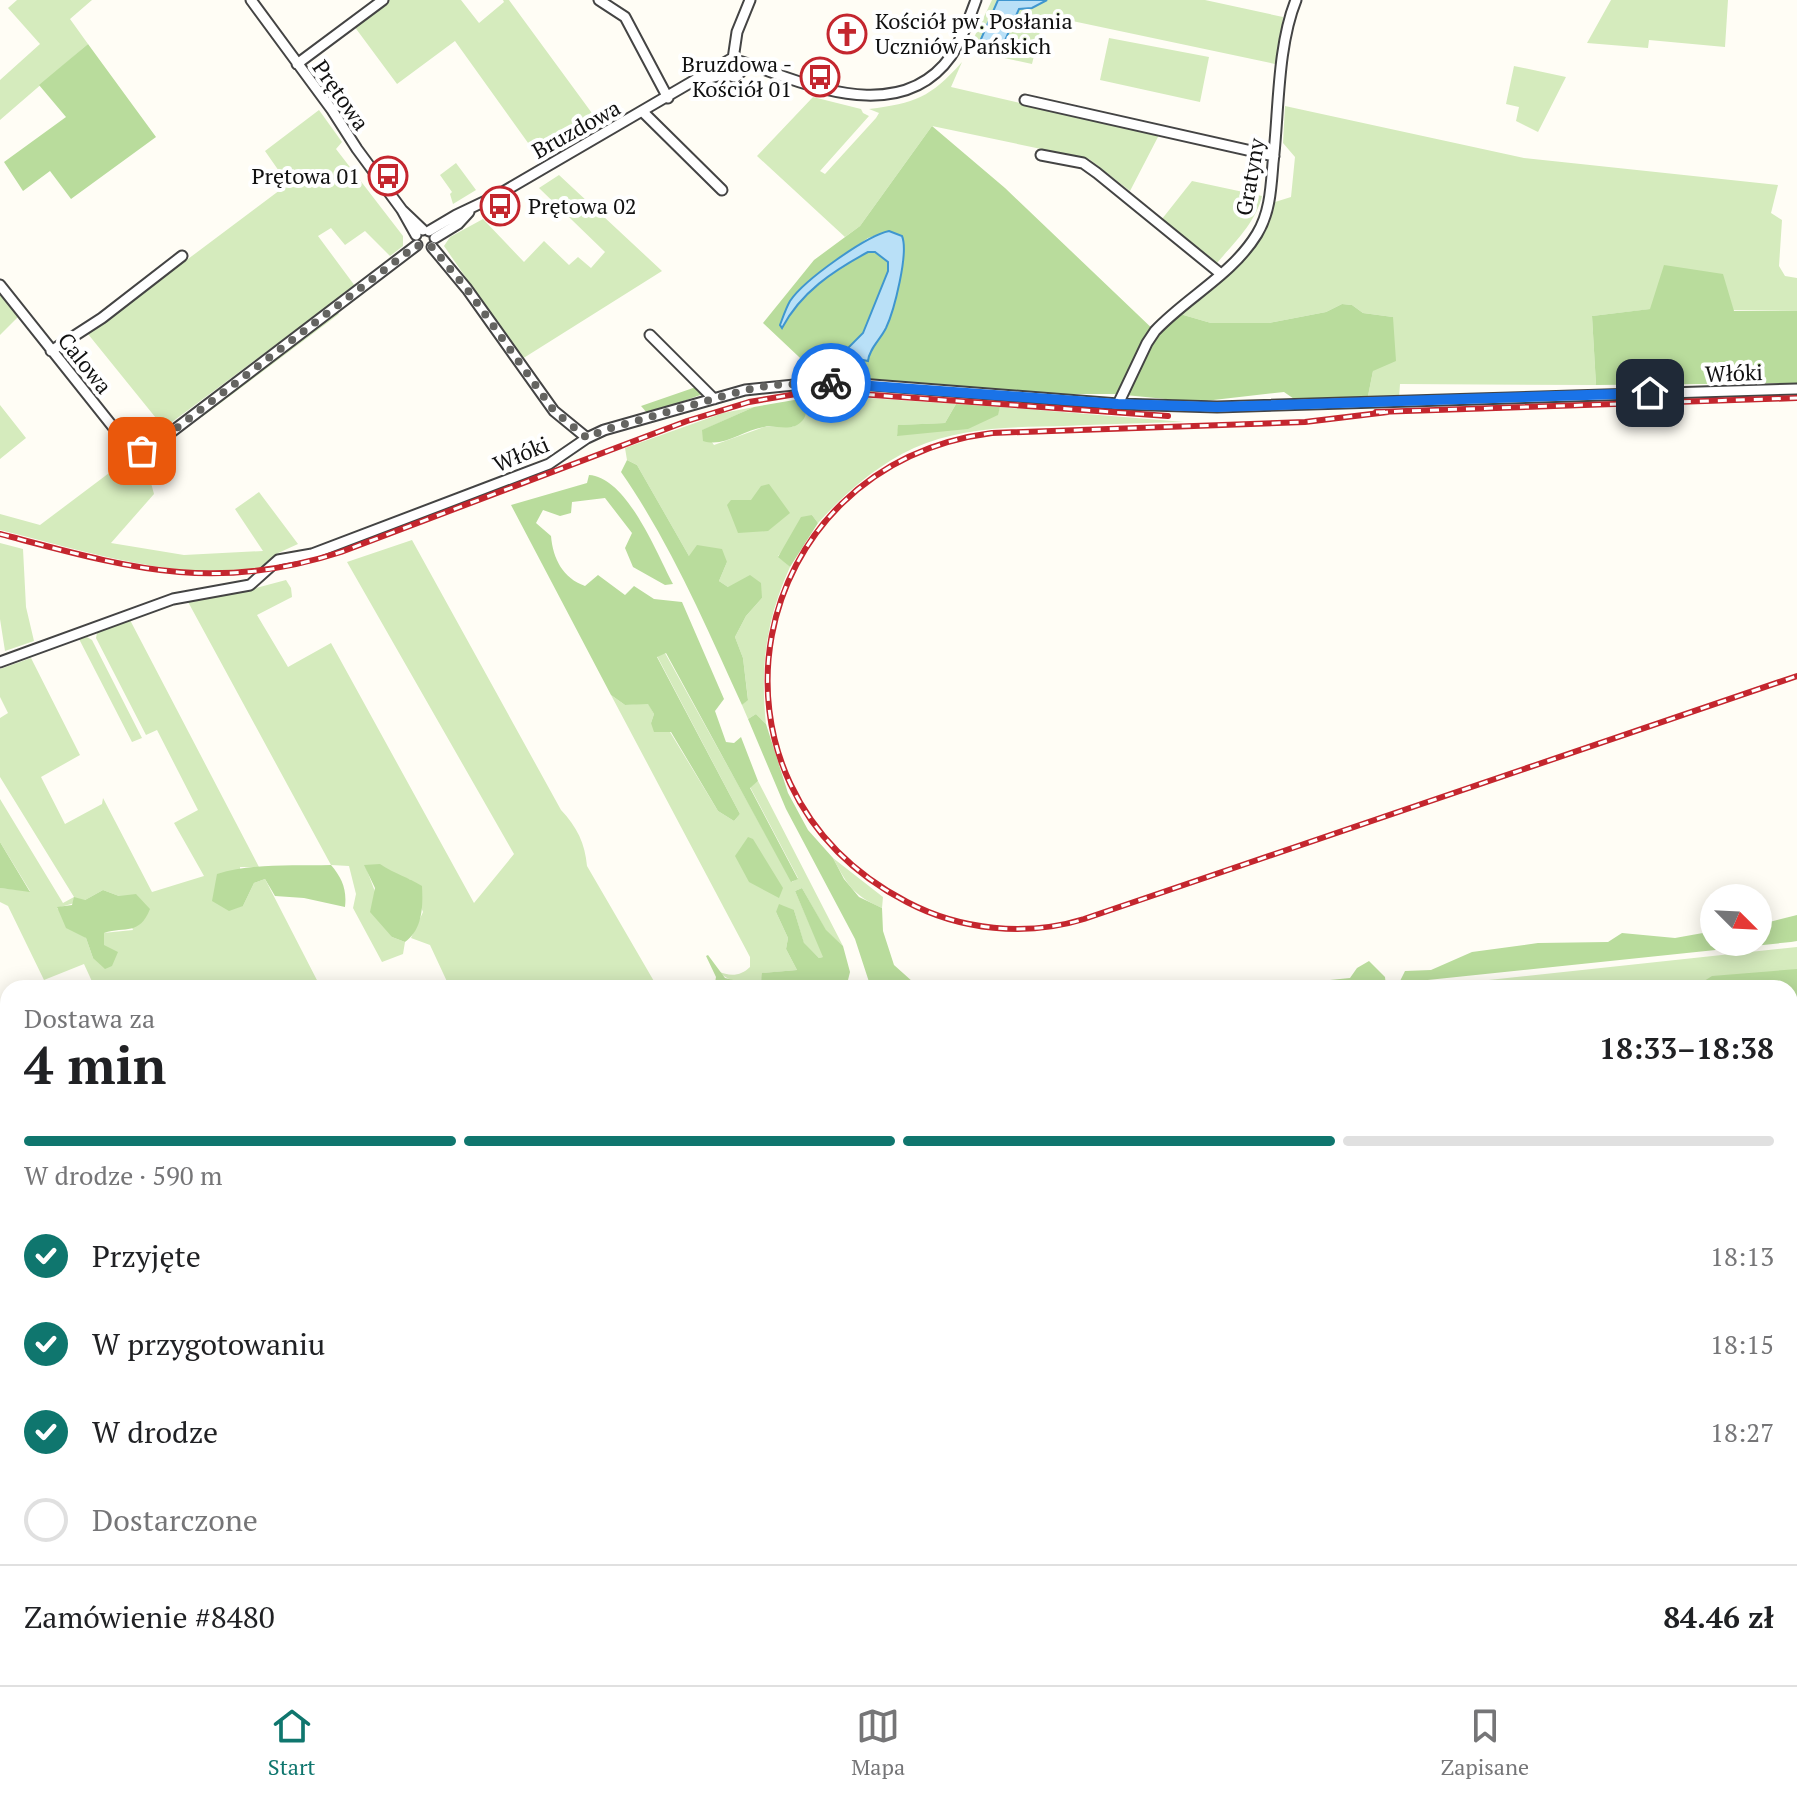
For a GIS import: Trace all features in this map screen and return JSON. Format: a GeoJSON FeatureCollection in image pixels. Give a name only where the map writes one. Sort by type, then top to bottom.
{"type":"FeatureCollection","features":[{"type":"Feature","properties":{"kind":"street","name":"Prętowa"},"geometry":{"type":"LineString","coordinates":[[251,0],[402,210],[467,289],[554,411],[587,438]]}},
{"type":"Feature","properties":{"kind":"street"},"geometry":{"type":"LineString","coordinates":[[297,64],[383,0]]}},
{"type":"Feature","properties":{"kind":"street"},"geometry":{"type":"LineString","coordinates":[[599,0],[625,17],[668,98]]}},
{"type":"Feature","properties":{"kind":"street"},"geometry":{"type":"LineString","coordinates":[[750,0],[737,32],[733,67],[771,72],[852,95],[878,96],[904,91],[924,82],[951,55],[976,0]]}},
{"type":"Feature","properties":{"kind":"street","name":"Gratyny"},"geometry":{"type":"LineString","coordinates":[[1118,404],[1155,331],[1241,255],[1265,220],[1282,66],[1290,16],[1296,0]]}},
{"type":"Feature","properties":{"kind":"street","name":"Bruzdowa"},"geometry":{"type":"LineString","coordinates":[[425,238],[456,215],[471,210],[711,71],[733,67]]}},
{"type":"Feature","properties":{"kind":"street"},"geometry":{"type":"LineString","coordinates":[[1025,100],[1274,156]]}},
{"type":"Feature","properties":{"kind":"street"},"geometry":{"type":"LineString","coordinates":[[643,112],[722,190]]}},
{"type":"Feature","properties":{"kind":"street"},"geometry":{"type":"LineString","coordinates":[[1041,155],[1083,163],[1221,274]]}},
{"type":"Feature","properties":{"kind":"street","name":"Calowa"},"geometry":{"type":"LineString","coordinates":[[0,285],[125,442],[138,451],[147,450],[425,238]]}},
{"type":"Feature","properties":{"kind":"street"},"geometry":{"type":"LineString","coordinates":[[51,351],[102,318],[182,256]]}},
{"type":"Feature","properties":{"kind":"street"},"geometry":{"type":"LineString","coordinates":[[650,335],[714,399]]}},
{"type":"Feature","properties":{"kind":"street","name":"Włóki"},"geometry":{"type":"LineString","coordinates":[[0,662],[173,599],[250,585],[278,560],[312,554],[549,464],[604,430],[772,385],[847,383],[1118,404],[1272,407],[1797,389]]}},
{"type":"Feature","properties":{"kind":"green space"},"geometry":{"type":"Polygon","coordinates":[[[17,0],[92,0],[70,19],[88,44],[0,120],[0,80],[40,44],[8,8],[17,0]]]}},
{"type":"Feature","properties":{"kind":"green space"},"geometry":{"type":"Polygon","coordinates":[[[389,0],[461,0],[479,23],[503,0],[509,0],[597,120],[536,154],[455,41],[397,84],[354,26],[389,0]]]}},
{"type":"Feature","properties":{"kind":"green space"},"geometry":{"type":"Polygon","coordinates":[[[992,0],[1205,0],[1283,17],[1279,60],[1275,64],[1044,15],[1032,64],[968,50],[992,0]]]}},
{"type":"Feature","properties":{"kind":"green space"},"geometry":{"type":"Polygon","coordinates":[[[1611,0],[1728,0],[1725,47],[1649,40],[1648,48],[1587,43],[1611,0]]]}},
{"type":"Feature","properties":{"kind":"green space"},"geometry":{"type":"Polygon","coordinates":[[[1109,38],[1209,57],[1200,102],[1100,80],[1109,38]]]}},
{"type":"Feature","properties":{"kind":"green space"},"geometry":{"type":"Polygon","coordinates":[[[88,44],[156,137],[71,199],[50,171],[23,191],[4,162],[66,117],[39,85],[88,44]]]}},
{"type":"Feature","properties":{"kind":"green space"},"geometry":{"type":"Polygon","coordinates":[[[962,62],[951,87],[1159,135],[1130,191],[1089,159],[932,126],[860,226],[845,237],[757,156],[813,97],[861,109],[869,116],[820,171],[825,174],[876,118],[879,113],[869,109],[921,97],[940,84],[962,62]]]}},
{"type":"Feature","properties":{"kind":"green space"},"geometry":{"type":"Polygon","coordinates":[[[1514,66],[1566,77],[1538,132],[1516,121],[1519,107],[1506,104],[1514,66]]]}},
{"type":"Feature","properties":{"kind":"green space"},"geometry":{"type":"Polygon","coordinates":[[[1285,106],[1524,158],[1778,185],[1771,213],[1782,220],[1779,266],[1785,276],[1797,278],[1797,311],[1651,309],[1592,316],[1596,385],[1400,384],[1399,398],[1368,396],[1373,371],[1393,317],[1363,313],[1352,305],[1342,304],[1326,312],[1269,323],[1211,323],[1180,314],[1250,251],[1261,236],[1275,202],[1291,197],[1295,157],[1283,143],[1285,106]]]}},
{"type":"Feature","properties":{"kind":"green space"},"geometry":{"type":"Polygon","coordinates":[[[319,110],[342,142],[336,149],[403,236],[403,246],[390,256],[365,231],[345,245],[331,228],[318,236],[355,286],[164,428],[88,334],[288,184],[265,151],[319,110]]]}},
{"type":"Feature","properties":{"kind":"green space"},"geometry":{"type":"Polygon","coordinates":[[[932,126],[1005,188],[1158,334],[1180,314],[1211,323],[1269,323],[1326,312],[1342,304],[1352,305],[1363,313],[1393,317],[1396,361],[1373,371],[1368,396],[1297,401],[1284,392],[1196,402],[1115,394],[1065,394],[921,384],[816,373],[763,323],[814,260],[860,226],[932,126]],[[883,233],[868,238],[816,275],[791,300],[782,327],[800,302],[830,275],[868,252],[875,252],[888,262],[888,271],[863,333],[847,349],[851,361],[868,357],[888,323],[902,257],[883,233]]]}},
{"type":"Feature","properties":{"kind":"green space"},"geometry":{"type":"Polygon","coordinates":[[[456,163],[476,190],[453,204],[452,192],[440,175],[456,163]]]}},
{"type":"Feature","properties":{"kind":"green space"},"geometry":{"type":"Polygon","coordinates":[[[559,175],[662,271],[522,359],[444,246],[450,237],[483,219],[524,262],[544,241],[569,265],[578,257],[591,268],[605,252],[539,188],[559,175]]]}},
{"type":"Feature","properties":{"kind":"green space"},"geometry":{"type":"Polygon","coordinates":[[[1192,181],[1262,196],[1250,223],[1217,263],[1162,219],[1192,181]]]}},
{"type":"Feature","properties":{"kind":"green space"},"geometry":{"type":"Polygon","coordinates":[[[1664,265],[1723,274],[1734,311],[1797,311],[1797,383],[1596,385],[1592,316],[1650,309],[1664,265]]]}},
{"type":"Feature","properties":{"kind":"green space"},"geometry":{"type":"Polygon","coordinates":[[[0,294],[18,317],[0,335],[0,294]]]}},
{"type":"Feature","properties":{"kind":"green space"},"geometry":{"type":"Polygon","coordinates":[[[336,310],[339,314],[202,417],[199,414],[336,310]]]}},
{"type":"Feature","properties":{"kind":"green space"},"geometry":{"type":"Polygon","coordinates":[[[696,387],[703,394],[648,414],[641,406],[696,387]]]}},
{"type":"Feature","properties":{"kind":"green space"},"geometry":{"type":"Polygon","coordinates":[[[853,397],[956,404],[945,423],[899,425],[897,435],[997,415],[1000,407],[1185,422],[1025,427],[969,432],[914,448],[874,471],[818,523],[812,515],[778,556],[790,567],[770,624],[764,683],[766,724],[756,714],[748,719],[742,705],[748,699],[743,658],[735,637],[746,616],[762,598],[719,581],[727,562],[689,556],[637,465],[627,460],[625,448],[723,413],[754,407],[703,430],[714,445],[764,427],[793,427],[807,411],[806,398],[853,397]]]}},
{"type":"Feature","properties":{"kind":"green space"},"geometry":{"type":"Polygon","coordinates":[[[806,398],[805,417],[797,425],[764,427],[718,442],[703,441],[702,430],[754,407],[806,398]]]}},
{"type":"Feature","properties":{"kind":"green space"},"geometry":{"type":"Polygon","coordinates":[[[956,404],[1000,407],[998,415],[968,429],[897,436],[898,425],[945,423],[956,404]]]}},
{"type":"Feature","properties":{"kind":"green space"},"geometry":{"type":"Polygon","coordinates":[[[0,405],[26,438],[0,459],[0,405]]]}},
{"type":"Feature","properties":{"kind":"green space"},"geometry":{"type":"Polygon","coordinates":[[[133,455],[151,483],[154,494],[111,543],[184,555],[263,551],[235,509],[259,492],[298,544],[276,554],[264,568],[188,570],[110,558],[0,530],[0,514],[40,525],[133,455]]]}},
{"type":"Feature","properties":{"kind":"green space"},"geometry":{"type":"Polygon","coordinates":[[[627,460],[637,465],[689,556],[697,545],[722,549],[727,562],[719,581],[728,587],[750,575],[761,583],[762,598],[746,616],[735,637],[743,658],[748,700],[742,705],[672,557],[621,472],[627,460]]]}},
{"type":"Feature","properties":{"kind":"green space"},"geometry":{"type":"Polygon","coordinates":[[[589,475],[603,479],[628,502],[673,584],[665,585],[633,567],[625,548],[632,533],[605,498],[572,502],[571,513],[560,516],[543,510],[536,523],[551,536],[560,567],[577,582],[585,586],[598,575],[625,595],[634,586],[654,599],[682,602],[724,699],[715,711],[726,742],[734,743],[741,737],[758,781],[750,788],[798,879],[791,882],[666,653],[657,657],[740,814],[734,821],[718,811],[671,732],[654,732],[651,723],[654,714],[648,704],[625,705],[611,695],[511,505],[587,483],[589,475]]]}},
{"type":"Feature","properties":{"kind":"green space"},"geometry":{"type":"Polygon","coordinates":[[[769,484],[790,513],[768,531],[738,533],[727,505],[731,500],[751,500],[761,486],[769,484]]]}},
{"type":"Feature","properties":{"kind":"green space"},"geometry":{"type":"Polygon","coordinates":[[[812,515],[818,523],[790,567],[778,557],[801,517],[812,515]]]}},
{"type":"Feature","properties":{"kind":"green space"},"geometry":{"type":"Polygon","coordinates":[[[412,540],[561,810],[576,829],[587,866],[653,980],[446,980],[430,945],[411,938],[423,912],[410,879],[380,867],[365,865],[392,937],[405,942],[403,954],[382,962],[353,908],[356,894],[349,866],[331,865],[187,600],[241,592],[286,580],[292,597],[257,615],[288,667],[331,643],[474,903],[514,854],[347,562],[412,540]]]}},
{"type":"Feature","properties":{"kind":"green space"},"geometry":{"type":"Polygon","coordinates":[[[0,543],[23,549],[26,607],[34,641],[5,651],[0,619],[0,543]]]}},
{"type":"Feature","properties":{"kind":"green space"},"geometry":{"type":"Polygon","coordinates":[[[130,620],[259,867],[240,867],[243,906],[254,883],[265,879],[317,980],[91,980],[84,964],[44,980],[8,906],[0,902],[0,888],[30,891],[0,842],[0,799],[63,903],[74,897],[0,777],[0,718],[8,713],[0,697],[0,669],[31,658],[80,755],[41,777],[65,824],[102,804],[103,798],[152,892],[204,876],[174,823],[198,810],[157,730],[146,735],[96,638],[97,633],[130,620]],[[103,890],[85,900],[57,908],[86,938],[93,958],[104,945],[103,933],[133,930],[119,896],[103,890]]]}},
{"type":"Feature","properties":{"kind":"green space"},"geometry":{"type":"Polygon","coordinates":[[[87,637],[92,640],[142,738],[132,742],[79,639],[87,637]]]}},
{"type":"Feature","properties":{"kind":"green space"},"geometry":{"type":"Polygon","coordinates":[[[665,653],[792,882],[798,878],[750,787],[758,781],[843,946],[826,931],[802,888],[795,891],[824,957],[819,958],[804,944],[794,910],[776,912],[788,938],[786,949],[797,970],[763,973],[761,980],[732,980],[718,971],[739,974],[750,967],[750,957],[611,695],[625,705],[648,703],[654,714],[651,723],[670,732],[718,811],[734,821],[740,814],[657,656],[665,653]]]}},
{"type":"Feature","properties":{"kind":"green space"},"geometry":{"type":"Polygon","coordinates":[[[756,714],[766,724],[788,793],[808,830],[833,858],[844,879],[859,897],[882,908],[883,931],[894,965],[911,980],[868,980],[855,939],[786,809],[748,719],[756,714]]]}},
{"type":"Feature","properties":{"kind":"green space"},"geometry":{"type":"Polygon","coordinates":[[[748,837],[753,839],[783,888],[779,898],[749,882],[735,856],[748,837]]]}},
{"type":"Feature","properties":{"kind":"green space"},"geometry":{"type":"Polygon","coordinates":[[[0,842],[30,892],[0,888],[0,842]]]}},
{"type":"Feature","properties":{"kind":"green space"},"geometry":{"type":"Polygon","coordinates":[[[833,858],[883,897],[882,908],[852,889],[833,858]]]}},
{"type":"Feature","properties":{"kind":"green space"},"geometry":{"type":"Polygon","coordinates":[[[380,864],[422,886],[419,924],[405,942],[392,937],[370,912],[375,888],[364,865],[380,864]]]}},
{"type":"Feature","properties":{"kind":"green space"},"geometry":{"type":"Polygon","coordinates":[[[331,865],[343,884],[345,907],[304,898],[275,896],[265,879],[254,883],[243,906],[229,911],[212,901],[217,874],[259,867],[331,865]]]}},
{"type":"Feature","properties":{"kind":"green space"},"geometry":{"type":"Polygon","coordinates":[[[802,888],[826,930],[843,946],[850,972],[848,980],[761,980],[762,973],[797,970],[786,949],[788,938],[776,912],[779,904],[794,910],[804,943],[819,958],[823,957],[795,891],[802,888]]]}},
{"type":"Feature","properties":{"kind":"green space"},"geometry":{"type":"Polygon","coordinates":[[[103,890],[119,896],[136,894],[150,909],[136,927],[104,933],[104,945],[118,952],[112,966],[105,969],[93,958],[86,938],[66,928],[57,907],[72,905],[74,897],[85,900],[103,890]]]}},
{"type":"Feature","properties":{"kind":"green space"},"geometry":{"type":"Polygon","coordinates":[[[1797,915],[1797,941],[1772,944],[1772,921],[1797,915]]]}},
{"type":"Feature","properties":{"kind":"green space"},"geometry":{"type":"Polygon","coordinates":[[[1622,933],[1675,938],[1700,934],[1700,951],[1427,980],[1400,980],[1405,971],[1431,970],[1472,952],[1538,943],[1608,942],[1622,933]]]}},
{"type":"Feature","properties":{"kind":"green space"},"geometry":{"type":"Polygon","coordinates":[[[1797,947],[1797,980],[1489,980],[1713,956],[1772,956],[1772,950],[1797,947]]]}},
{"type":"Feature","properties":{"kind":"green space"},"geometry":{"type":"Polygon","coordinates":[[[708,955],[725,978],[733,980],[715,980],[706,956],[708,955]]]}},
{"type":"Feature","properties":{"kind":"green space"},"geometry":{"type":"Polygon","coordinates":[[[1369,961],[1385,980],[1330,980],[1350,978],[1357,968],[1369,961]]]}},
{"type":"Feature","properties":{"kind":"green space"},"geometry":{"type":"Polygon","coordinates":[[[1797,969],[1797,980],[1706,980],[1712,976],[1797,969]]]}},
{"type":"Feature","properties":{"kind":"water"},"geometry":{"type":"Polygon","coordinates":[[[998,0],[1047,0],[1032,8],[1019,9],[1003,45],[982,44],[981,39],[998,0]]]}},
{"type":"Feature","properties":{"kind":"water"},"geometry":{"type":"Polygon","coordinates":[[[889,231],[902,236],[902,268],[889,320],[868,361],[843,359],[847,349],[863,333],[888,271],[888,262],[875,252],[868,252],[830,275],[808,293],[782,328],[780,325],[790,301],[808,282],[851,250],[889,231]]]}},
{"type":"Feature","properties":{"kind":"railway"},"geometry":{"type":"LineString","coordinates":[[0,534],[129,565],[169,571],[251,572],[294,565],[341,552],[687,421],[749,402],[796,394],[831,392],[1168,416]]}},
{"type":"Feature","properties":{"kind":"railway"},"geometry":{"type":"LineString","coordinates":[[1376,412],[1797,398]]}},
{"type":"Feature","properties":{"kind":"railway"},"geometry":{"type":"LineString","coordinates":[[1388,412],[1305,422],[992,433],[908,458],[842,503],[796,565],[772,636],[769,711],[790,784],[836,850],[907,902],[927,912],[994,928],[1062,925],[1797,676]]}},
{"type":"Feature","properties":{"kind":"way so far"},"geometry":{"type":"LineString","coordinates":[[142,451],[149,449],[417,245],[421,249],[432,247],[467,289],[554,411],[587,438],[604,430],[745,390],[772,385],[831,383]]}},
{"type":"Feature","properties":{"kind":"place","name":"Kościół pw. Posłania Uczniów Pańskich"},"geometry":{"type":"Point","coordinates":[847,34]}},
{"type":"Feature","properties":{"kind":"place","name":"Bruzdowa - Kościół 01"},"geometry":{"type":"Point","coordinates":[820,77]}},
{"type":"Feature","properties":{"kind":"place","name":"Prętowa 01"},"geometry":{"type":"Point","coordinates":[388,176]}},
{"type":"Feature","properties":{"kind":"place","name":"Prętowa 02"},"geometry":{"type":"Point","coordinates":[500,206]}},
{"type":"Feature","properties":{"kind":"route"},"geometry":{"type":"LineString","coordinates":[[831,383],[1118,404],[1217,407],[1650,393]]}}]}
